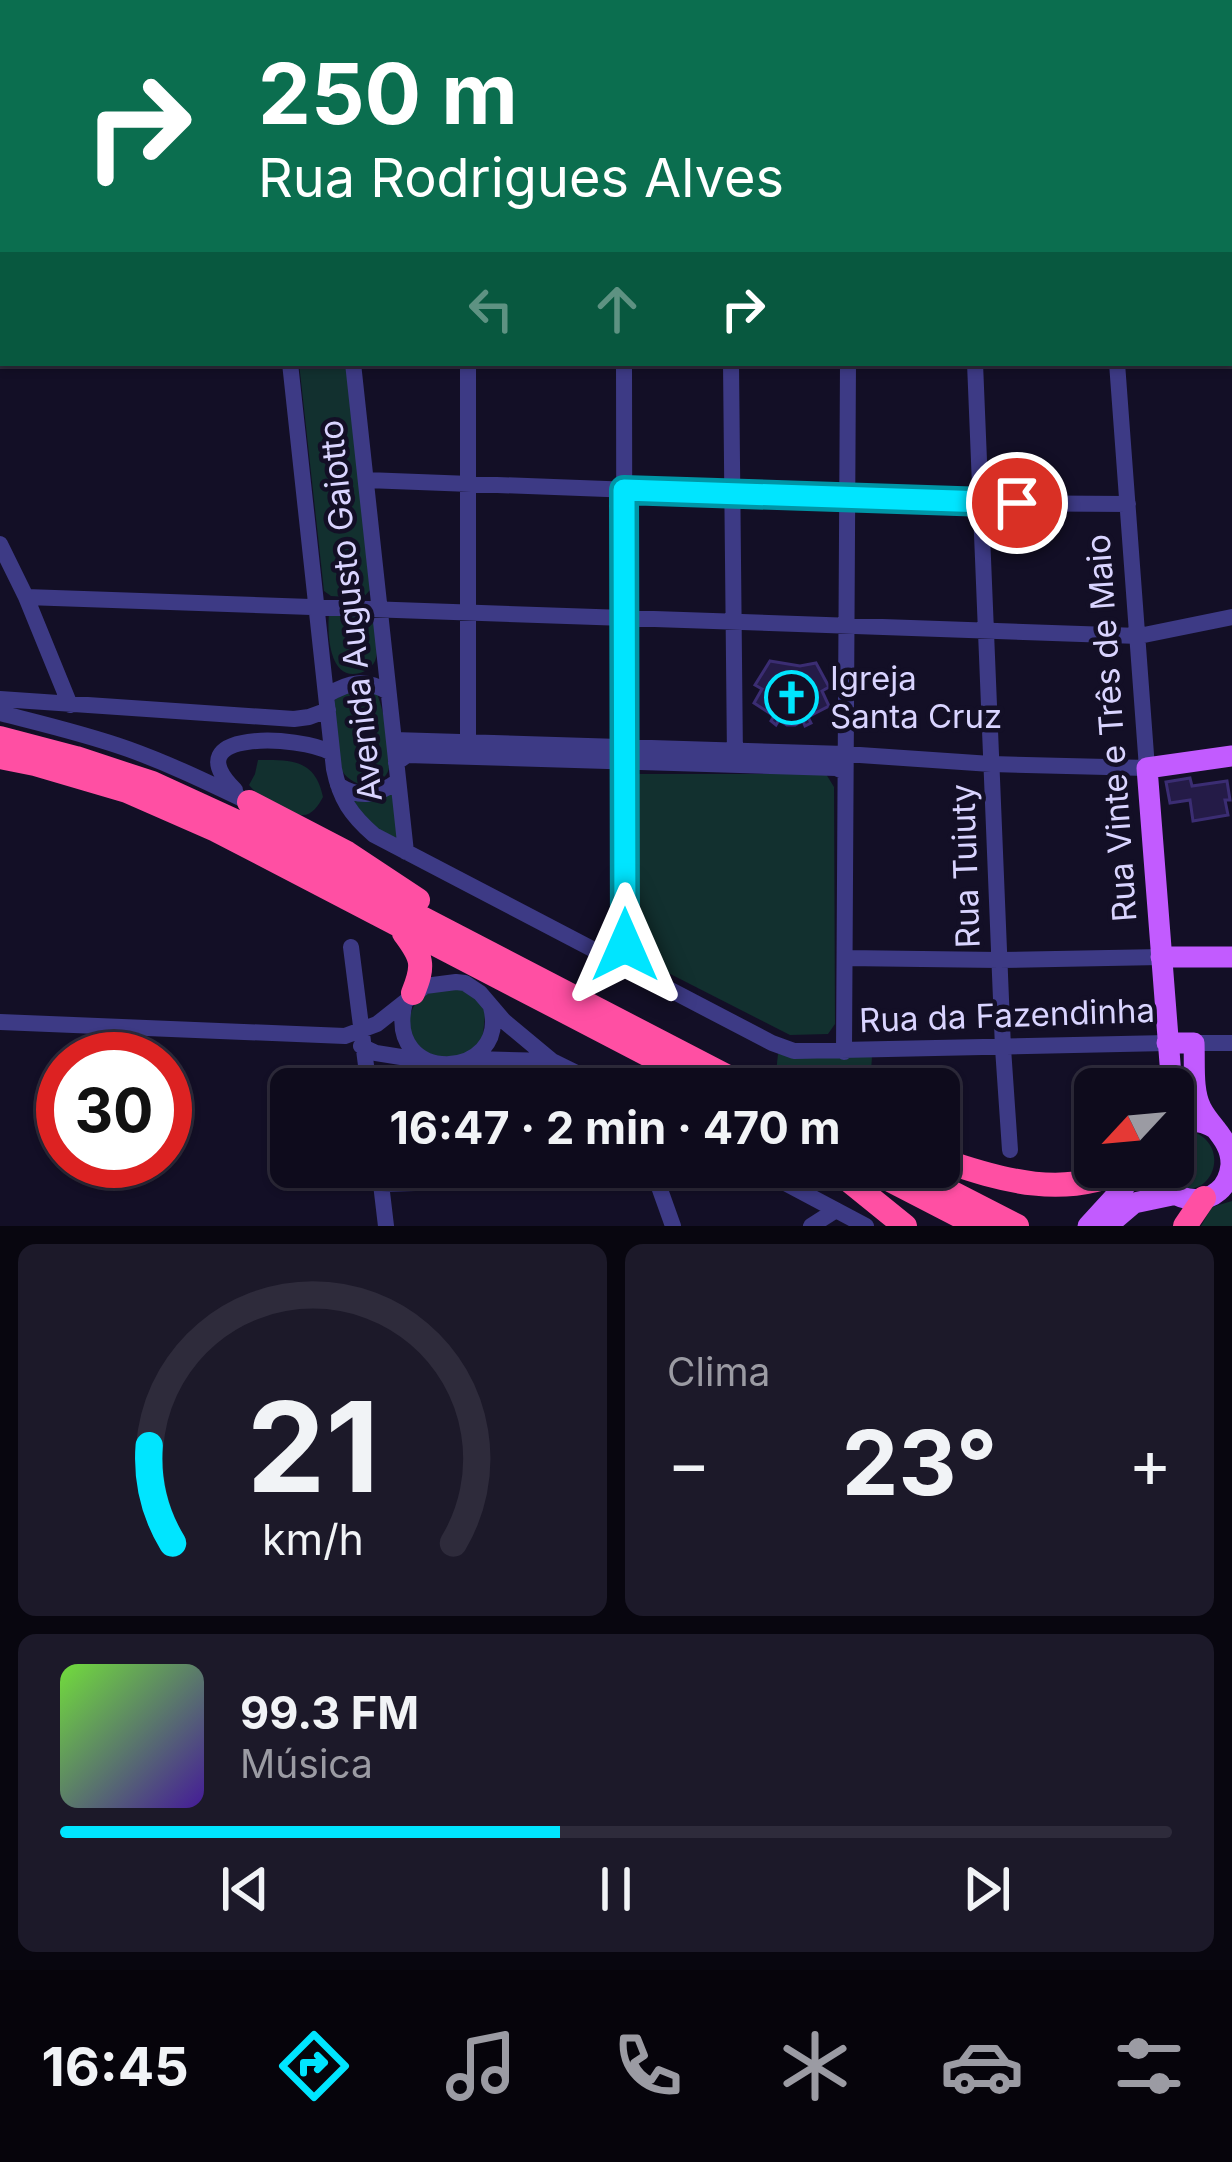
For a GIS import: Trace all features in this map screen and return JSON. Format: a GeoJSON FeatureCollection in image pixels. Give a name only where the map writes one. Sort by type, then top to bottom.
{"type":"FeatureCollection","features":[{"type":"Feature","properties":{"kind":"highway"},"geometry":{"type":"LineString","coordinates":[[0,738],[152,783],[237,822],[493,953],[694,1068]]}},
{"type":"Feature","properties":{"kind":"highway"},"geometry":{"type":"LineString","coordinates":[[0,757],[127,791],[216,830],[399,926],[690,1068]]}},
{"type":"Feature","properties":{"kind":"highway"},"geometry":{"type":"LineString","coordinates":[[250,802],[347,853],[493,953]]}},
{"type":"Feature","properties":{"kind":"highway"},"geometry":{"type":"LineString","coordinates":[[399,926],[421,962],[409,997]]}},
{"type":"Feature","properties":{"kind":"highway"},"geometry":{"type":"LineString","coordinates":[[960,1165],[1010,1180],[1074,1184]]}},
{"type":"Feature","properties":{"kind":"highway"},"geometry":{"type":"LineString","coordinates":[[858,1188],[905,1226]]}},
{"type":"Feature","properties":{"kind":"highway"},"geometry":{"type":"LineString","coordinates":[[906,1188],[979,1226]]}},
{"type":"Feature","properties":{"kind":"highway"},"geometry":{"type":"LineString","coordinates":[[943,1188],[1017,1226]]}},
{"type":"Feature","properties":{"kind":"highway"},"geometry":{"type":"LineString","coordinates":[[1185,1226],[1216,1195]]}},
{"type":"Feature","properties":{"kind":"main road"},"geometry":{"type":"LineString","coordinates":[[1147,768],[1232,756]]}},
{"type":"Feature","properties":{"kind":"main road","name":"Rua Vinte e Três de Maio"},"geometry":{"type":"LineString","coordinates":[[1147,768],[1170,1068]]}},
{"type":"Feature","properties":{"kind":"main road"},"geometry":{"type":"LineString","coordinates":[[1161,957],[1232,957]]}},
{"type":"Feature","properties":{"kind":"main road","name":"Rua da Fazendinha"},"geometry":{"type":"LineString","coordinates":[[1167,1043],[1194,1043]]}},
{"type":"Feature","properties":{"kind":"main road"},"geometry":{"type":"LineString","coordinates":[[1165,1188],[1182,1199],[1216,1195],[1231,1164],[1225,1138],[1198,1102],[1194,1043]]}},
{"type":"Feature","properties":{"kind":"main road"},"geometry":{"type":"LineString","coordinates":[[1194,1120],[1225,1138]]}},
{"type":"Feature","properties":{"kind":"main road"},"geometry":{"type":"LineString","coordinates":[[1088,1226],[1123,1188]]}},
{"type":"Feature","properties":{"kind":"main road"},"geometry":{"type":"LineString","coordinates":[[1108,1226],[1134,1203],[1172,1195]]}},
{"type":"Feature","properties":{"kind":"street","name":"Avenida Augusto Gaiotto"},"geometry":{"type":"LineString","coordinates":[[290,366],[338,785]]}},
{"type":"Feature","properties":{"kind":"street","name":"Avenida Augusto Gaiotto"},"geometry":{"type":"LineString","coordinates":[[353,366],[406,852]]}},
{"type":"Feature","properties":{"kind":"street"},"geometry":{"type":"LineString","coordinates":[[468,366],[468,750]]}},
{"type":"Feature","properties":{"kind":"street"},"geometry":{"type":"LineString","coordinates":[[338,785],[353,818],[374,835],[625,964],[624,366]]}},
{"type":"Feature","properties":{"kind":"street"},"geometry":{"type":"LineString","coordinates":[[731,366],[735,758]]}},
{"type":"Feature","properties":{"kind":"street"},"geometry":{"type":"LineString","coordinates":[[844,1052],[848,366]]}},
{"type":"Feature","properties":{"kind":"street","name":"Rua Tuiuty"},"geometry":{"type":"LineString","coordinates":[[974,366],[1010,1150]]}},
{"type":"Feature","properties":{"kind":"street","name":"Rua Vinte e Três de Maio"},"geometry":{"type":"LineString","coordinates":[[1117,366],[1147,768]]}},
{"type":"Feature","properties":{"kind":"street"},"geometry":{"type":"LineString","coordinates":[[365,480],[1128,503]]}},
{"type":"Feature","properties":{"kind":"street"},"geometry":{"type":"LineString","coordinates":[[0,544],[70,705]]}},
{"type":"Feature","properties":{"kind":"street"},"geometry":{"type":"LineString","coordinates":[[26,597],[1139,636],[1232,617]]}},
{"type":"Feature","properties":{"kind":"street"},"geometry":{"type":"LineString","coordinates":[[0,699],[294,719],[309,717],[345,685],[358,682],[388,692]]}},
{"type":"Feature","properties":{"kind":"street"},"geometry":{"type":"LineString","coordinates":[[0,713],[128,749],[250,802]]}},
{"type":"Feature","properties":{"kind":"street"},"geometry":{"type":"LineString","coordinates":[[394,740],[468,750],[735,758],[836,768],[845,763],[1147,768]]}},
{"type":"Feature","properties":{"kind":"street"},"geometry":{"type":"LineString","coordinates":[[250,802],[220,774],[220,754],[230,745],[304,742],[332,753]]}},
{"type":"Feature","properties":{"kind":"street"},"geometry":{"type":"LineString","coordinates":[[338,785],[369,795],[381,792],[407,755],[468,750]]}},
{"type":"Feature","properties":{"kind":"street"},"geometry":{"type":"LineString","coordinates":[[351,946],[357,1039],[364,1068]]}},
{"type":"Feature","properties":{"kind":"street"},"geometry":{"type":"LineString","coordinates":[[845,958],[1161,957]]}},
{"type":"Feature","properties":{"kind":"street","name":"Rua da Fazendinha"},"geometry":{"type":"LineString","coordinates":[[625,964],[784,1049],[803,1053],[1167,1043]]}},
{"type":"Feature","properties":{"kind":"street"},"geometry":{"type":"LineString","coordinates":[[357,1039],[409,997],[432,984],[456,982],[472,987],[552,1061],[566,1068]]}},
{"type":"Feature","properties":{"kind":"street"},"geometry":{"type":"LineString","coordinates":[[409,997],[401,1027],[410,1047],[426,1061]]}},
{"type":"Feature","properties":{"kind":"street"},"geometry":{"type":"LineString","coordinates":[[474,1059],[491,1036],[491,1007]]}},
{"type":"Feature","properties":{"kind":"street"},"geometry":{"type":"LineString","coordinates":[[0,1022],[357,1039],[406,1060],[552,1061]]}},
{"type":"Feature","properties":{"kind":"street","name":"Rua da Fazendinha"},"geometry":{"type":"LineString","coordinates":[[1194,1043],[1232,1043]]}},
{"type":"Feature","properties":{"kind":"street"},"geometry":{"type":"LineString","coordinates":[[381,1188],[386,1226]]}},
{"type":"Feature","properties":{"kind":"street"},"geometry":{"type":"LineString","coordinates":[[660,1188],[673,1226]]}},
{"type":"Feature","properties":{"kind":"street"},"geometry":{"type":"LineString","coordinates":[[795,1188],[862,1223]]}},
{"type":"Feature","properties":{"kind":"street"},"geometry":{"type":"LineString","coordinates":[[811,1226],[836,1210]]}},
{"type":"Feature","properties":{"kind":"green space"},"geometry":{"type":"Polygon","coordinates":[[[299,366],[347,366],[370,590],[363,598],[331,596],[324,591],[299,366]]]}},
{"type":"Feature","properties":{"kind":"green space"},"geometry":{"type":"Polygon","coordinates":[[[372,613],[375,661],[364,671],[350,674],[332,654],[329,614],[372,613]]]}},
{"type":"Feature","properties":{"kind":"green space"},"geometry":{"type":"Polygon","coordinates":[[[350,687],[377,693],[388,735],[389,768],[382,779],[368,786],[345,774],[335,747],[333,706],[350,687]]]}},
{"type":"Feature","properties":{"kind":"green space"},"geometry":{"type":"Polygon","coordinates":[[[258,760],[291,762],[308,769],[323,797],[317,807],[308,814],[296,814],[258,794],[249,785],[258,760]]]}},
{"type":"Feature","properties":{"kind":"green space"},"geometry":{"type":"Polygon","coordinates":[[[636,774],[826,774],[834,787],[835,1024],[828,1034],[790,1035],[635,956],[636,774]]]}},
{"type":"Feature","properties":{"kind":"green space"},"geometry":{"type":"Polygon","coordinates":[[[392,790],[399,840],[371,826],[350,796],[392,790]]]}},
{"type":"Feature","properties":{"kind":"green space"},"geometry":{"type":"Polygon","coordinates":[[[466,990],[486,1007],[482,1043],[457,1059],[423,1054],[407,1031],[413,1007],[432,992],[466,990]]]}},
{"type":"Feature","properties":{"kind":"green space"},"geometry":{"type":"Polygon","coordinates":[[[778,1054],[872,1056],[871,1068],[777,1068],[778,1054]]]}},
{"type":"Feature","properties":{"kind":"green space"},"geometry":{"type":"Polygon","coordinates":[[[1194,1133],[1210,1145],[1214,1156],[1214,1167],[1202,1185],[1194,1187],[1194,1133]]]}},
{"type":"Feature","properties":{"kind":"green space"},"geometry":{"type":"Polygon","coordinates":[[[1232,1201],[1232,1226],[1201,1226],[1212,1207],[1232,1201]]]}},
{"type":"Feature","properties":{"kind":"building","name":"Igreja Santa Cruz"},"geometry":{"type":"Polygon","coordinates":[[[770,661],[800,666],[816,663],[829,687],[822,691],[829,706],[808,717],[811,723],[787,725],[779,720],[776,725],[771,721],[774,716],[754,703],[762,689],[755,685],[770,661]]]}},
{"type":"Feature","properties":{"kind":"building"},"geometry":{"type":"Polygon","coordinates":[[[1190,778],[1192,786],[1227,781],[1228,815],[1193,821],[1190,800],[1170,803],[1166,782],[1190,778]]]}},
{"type":"Feature","properties":{"kind":"place","name":"Igreja Santa Cruz"},"geometry":{"type":"Point","coordinates":[791,697]}},
{"type":"Feature","properties":{"kind":"route"},"geometry":{"type":"LineString","coordinates":[[625,945],[624,490],[1017,503]]}}]}
